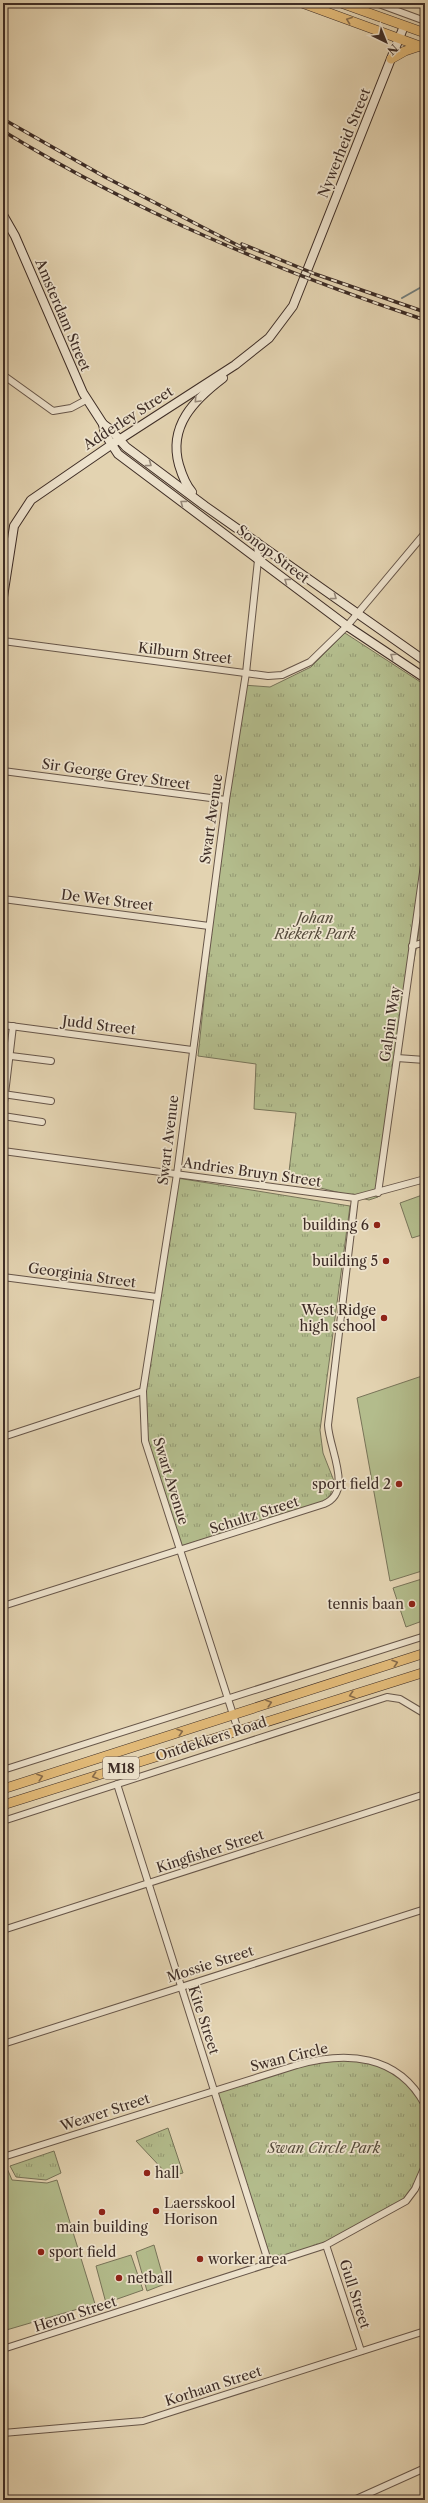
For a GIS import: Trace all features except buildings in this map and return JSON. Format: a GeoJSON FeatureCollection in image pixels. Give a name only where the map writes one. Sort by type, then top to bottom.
{"type":"FeatureCollection","features":[{"type":"Feature","properties":{"kind":"main road"},"geometry":{"type":"LineString","coordinates":[[302,3],[423,47]]}},
{"type":"Feature","properties":{"kind":"main road"},"geometry":{"type":"LineString","coordinates":[[341,3],[425,33]]}},
{"type":"Feature","properties":{"kind":"main road"},"geometry":{"type":"LineString","coordinates":[[391,59],[405,51],[423,47]]}},
{"type":"Feature","properties":{"kind":"main road","name":"Ontdekkers Road"},"geometry":{"type":"LineString","coordinates":[[3,1789],[425,1653]]}},
{"type":"Feature","properties":{"kind":"main road","name":"Ontdekkers Road"},"geometry":{"type":"LineString","coordinates":[[3,1806],[238,1730],[425,1672]]}},
{"type":"Feature","properties":{"kind":"street"},"geometry":{"type":"LineString","coordinates":[[376,3],[425,21]]}},
{"type":"Feature","properties":{"kind":"street","name":"Nywerheid Street"},"geometry":{"type":"LineString","coordinates":[[303,280],[408,15]]}},
{"type":"Feature","properties":{"kind":"street","name":"Amsterdam Street"},"geometry":{"type":"LineString","coordinates":[[3,215],[14,236],[86,400],[103,424],[110,429],[118,440]]}},
{"type":"Feature","properties":{"kind":"street","name":"Adderley Street"},"geometry":{"type":"LineString","coordinates":[[3,597],[14,526],[25,507],[38,494],[111,444],[234,365],[269,338],[288,314],[303,280]]}},
{"type":"Feature","properties":{"kind":"street"},"geometry":{"type":"LineString","coordinates":[[205,506],[186,485],[178,461],[176,445],[183,417],[200,396],[245,362],[269,338]]}},
{"type":"Feature","properties":{"kind":"street"},"geometry":{"type":"LineString","coordinates":[[3,375],[53,410],[71,408],[86,400]]}},
{"type":"Feature","properties":{"kind":"street","name":"Amsterdam Street"},"geometry":{"type":"LineString","coordinates":[[103,424],[105,434],[111,444]]}},
{"type":"Feature","properties":{"kind":"street","name":"Sonop Street"},"geometry":{"type":"LineString","coordinates":[[118,440],[205,506],[257,540],[425,661]]}},
{"type":"Feature","properties":{"kind":"street","name":"Sonop Street"},"geometry":{"type":"LineString","coordinates":[[111,444],[118,454],[258,560],[347,626],[425,678]]}},
{"type":"Feature","properties":{"kind":"street","name":"Kilburn Street"},"geometry":{"type":"LineString","coordinates":[[3,642],[268,676],[295,671],[310,662],[347,626],[425,533]]}},
{"type":"Feature","properties":{"kind":"street","name":"Swart Avenue"},"geometry":{"type":"LineString","coordinates":[[238,1730],[145,1441],[143,1391],[152,1347],[157,1297],[177,1174],[208,926],[246,673],[258,560],[257,540]]}},
{"type":"Feature","properties":{"kind":"street","name":"Sir George Grey Street"},"geometry":{"type":"LineString","coordinates":[[3,771],[226,800]]}},
{"type":"Feature","properties":{"kind":"street","name":"Galpin Way"},"geometry":{"type":"LineString","coordinates":[[378,1193],[425,858]]}},
{"type":"Feature","properties":{"kind":"street","name":"De Wet Street"},"geometry":{"type":"LineString","coordinates":[[3,899],[208,926]]}},
{"type":"Feature","properties":{"kind":"street"},"geometry":{"type":"LineString","coordinates":[[412,946],[425,942]]}},
{"type":"Feature","properties":{"kind":"street","name":"Judd Street"},"geometry":{"type":"LineString","coordinates":[[3,1025],[192,1050]]}},
{"type":"Feature","properties":{"kind":"street"},"geometry":{"type":"LineString","coordinates":[[3,1111],[6,1055],[13,1026]]}},
{"type":"Feature","properties":{"kind":"street"},"geometry":{"type":"LineString","coordinates":[[6,1055],[51,1061]]}},
{"type":"Feature","properties":{"kind":"street"},"geometry":{"type":"LineString","coordinates":[[397,1058],[425,1060]]}},
{"type":"Feature","properties":{"kind":"street"},"geometry":{"type":"LineString","coordinates":[[4,1094],[51,1101]]}},
{"type":"Feature","properties":{"kind":"street"},"geometry":{"type":"LineString","coordinates":[[3,1116],[42,1122]]}},
{"type":"Feature","properties":{"kind":"street","name":"Andries Bruyn Street"},"geometry":{"type":"LineString","coordinates":[[3,1151],[355,1198],[378,1193],[425,1178]]}},
{"type":"Feature","properties":{"kind":"street","name":"Schultz Street"},"geometry":{"type":"LineString","coordinates":[[3,1606],[324,1504],[336,1496],[339,1491],[338,1473],[329,1441],[328,1425],[355,1198]]}},
{"type":"Feature","properties":{"kind":"street","name":"Georginia Street"},"geometry":{"type":"LineString","coordinates":[[3,1277],[157,1297]]}},
{"type":"Feature","properties":{"kind":"street"},"geometry":{"type":"LineString","coordinates":[[3,1437],[143,1391]]}},
{"type":"Feature","properties":{"kind":"street"},"geometry":{"type":"LineString","coordinates":[[3,1770],[425,1636]]}},
{"type":"Feature","properties":{"kind":"street","name":"Ontdekkers Road"},"geometry":{"type":"LineString","coordinates":[[3,1822],[388,1697],[400,1699],[425,1714]]}},
{"type":"Feature","properties":{"kind":"street","name":"Kite Street"},"geometry":{"type":"LineString","coordinates":[[117,1784],[269,2264]]}},
{"type":"Feature","properties":{"kind":"street","name":"Kingfisher Street"},"geometry":{"type":"LineString","coordinates":[[3,1930],[425,1794]]}},
{"type":"Feature","properties":{"kind":"street","name":"Mossie Street"},"geometry":{"type":"LineString","coordinates":[[3,2044],[180,1986],[425,1909]]}},
{"type":"Feature","properties":{"kind":"street","name":"Swan Circle"},"geometry":{"type":"LineString","coordinates":[[213,2090],[315,2060],[355,2057],[377,2063],[391,2070],[412,2088],[425,2105]]}},
{"type":"Feature","properties":{"kind":"street","name":"Weaver Street"},"geometry":{"type":"LineString","coordinates":[[3,2157],[213,2090]]}},
{"type":"Feature","properties":{"kind":"street"},"geometry":{"type":"LineString","coordinates":[[269,2264],[326,2245],[406,2201],[414,2189],[425,2166]]}},
{"type":"Feature","properties":{"kind":"street","name":"Gull Street"},"geometry":{"type":"LineString","coordinates":[[326,2245],[361,2351]]}},
{"type":"Feature","properties":{"kind":"street","name":"Heron Street"},"geometry":{"type":"LineString","coordinates":[[3,2349],[269,2264]]}},
{"type":"Feature","properties":{"kind":"street","name":"Korhaan Street"},"geometry":{"type":"LineString","coordinates":[[3,2433],[143,2421],[425,2331]]}},
{"type":"Feature","properties":{"kind":"street"},"geometry":{"type":"LineString","coordinates":[[354,2500],[425,2468]]}},
{"type":"Feature","properties":{"kind":"green space","name":"Johan Riekerk Park"},"geometry":{"type":"Polygon","coordinates":[[[345,633],[425,685],[425,845],[418,939],[394,1062],[378,1197],[369,1200],[288,1180],[296,1113],[254,1109],[256,1064],[198,1056],[211,934],[243,685],[270,687],[311,667],[345,633]]]}},
{"type":"Feature","properties":{"kind":"green space"},"geometry":{"type":"Polygon","coordinates":[[[177,1178],[350,1206],[320,1430],[323,1453],[334,1481],[329,1500],[178,1547],[146,1441],[145,1391],[177,1178]]]}},
{"type":"Feature","properties":{"kind":"green space"},"geometry":{"type":"Polygon","coordinates":[[[425,1194],[425,1234],[412,1238],[400,1203],[425,1194]]]}},
{"type":"Feature","properties":{"kind":"green space","name":"sport field 2"},"geometry":{"type":"Polygon","coordinates":[[[425,1375],[425,1570],[390,1581],[357,1398],[425,1375]]]}},
{"type":"Feature","properties":{"kind":"green space","name":"tennis baan"},"geometry":{"type":"Polygon","coordinates":[[[425,1578],[425,1620],[406,1627],[393,1588],[425,1578]]]}},
{"type":"Feature","properties":{"kind":"green space","name":"Swan Circle Park"},"geometry":{"type":"Polygon","coordinates":[[[363,2058],[400,2077],[425,2105],[425,2166],[406,2201],[326,2245],[269,2264],[213,2090],[315,2060],[363,2058]]]}},
{"type":"Feature","properties":{"kind":"green space"},"geometry":{"type":"Polygon","coordinates":[[[168,2128],[183,2173],[175,2175],[170,2171],[166,2173],[136,2141],[168,2128]]]}},
{"type":"Feature","properties":{"kind":"green space"},"geometry":{"type":"Polygon","coordinates":[[[54,2151],[61,2173],[46,2180],[16,2177],[10,2166],[54,2151]]]}},
{"type":"Feature","properties":{"kind":"green space","name":"sport field"},"geometry":{"type":"Polygon","coordinates":[[[6,2166],[12,2180],[47,2183],[57,2180],[95,2304],[3,2331],[3,2167],[6,2166]]]}},
{"type":"Feature","properties":{"kind":"green space","name":"netball"},"geometry":{"type":"Polygon","coordinates":[[[154,2245],[165,2284],[147,2291],[136,2252],[154,2245]]]}},
{"type":"Feature","properties":{"kind":"green space","name":"netball"},"geometry":{"type":"Polygon","coordinates":[[[131,2255],[143,2290],[106,2303],[96,2266],[131,2255]]]}},
{"type":"Feature","properties":{"kind":"waterway"},"geometry":{"type":"LineString","coordinates":[[402,298],[425,285]]}},
{"type":"Feature","properties":{"kind":"railway"},"geometry":{"type":"LineString","coordinates":[[3,119],[105,177],[245,249]]}},
{"type":"Feature","properties":{"kind":"railway"},"geometry":{"type":"LineString","coordinates":[[3,131],[104,188],[208,238],[316,281],[425,320]]}},
{"type":"Feature","properties":{"kind":"railway"},"geometry":{"type":"LineString","coordinates":[[242,244],[315,274],[425,312]]}},
{"type":"Feature","properties":{"kind":"place","name":"building 6"},"geometry":{"type":"Point","coordinates":[377,1225]}},
{"type":"Feature","properties":{"kind":"place","name":"building 5"},"geometry":{"type":"Point","coordinates":[386,1261]}},
{"type":"Feature","properties":{"kind":"place","name":"West Ridge high school"},"geometry":{"type":"Point","coordinates":[384,1318]}},
{"type":"Feature","properties":{"kind":"place","name":"sport field 2"},"geometry":{"type":"Point","coordinates":[399,1484]}},
{"type":"Feature","properties":{"kind":"place","name":"tennis baan"},"geometry":{"type":"Point","coordinates":[412,1604]}},
{"type":"Feature","properties":{"kind":"place","name":"hall"},"geometry":{"type":"Point","coordinates":[147,2173]}},
{"type":"Feature","properties":{"kind":"place","name":"Laersskool Horison"},"geometry":{"type":"Point","coordinates":[156,2211]}},
{"type":"Feature","properties":{"kind":"place","name":"main building"},"geometry":{"type":"Point","coordinates":[102,2212]}},
{"type":"Feature","properties":{"kind":"place","name":"sport field"},"geometry":{"type":"Point","coordinates":[41,2252]}},
{"type":"Feature","properties":{"kind":"place","name":"worker area"},"geometry":{"type":"Point","coordinates":[200,2259]}},
{"type":"Feature","properties":{"kind":"place","name":"netball"},"geometry":{"type":"Point","coordinates":[119,2278]}}]}
